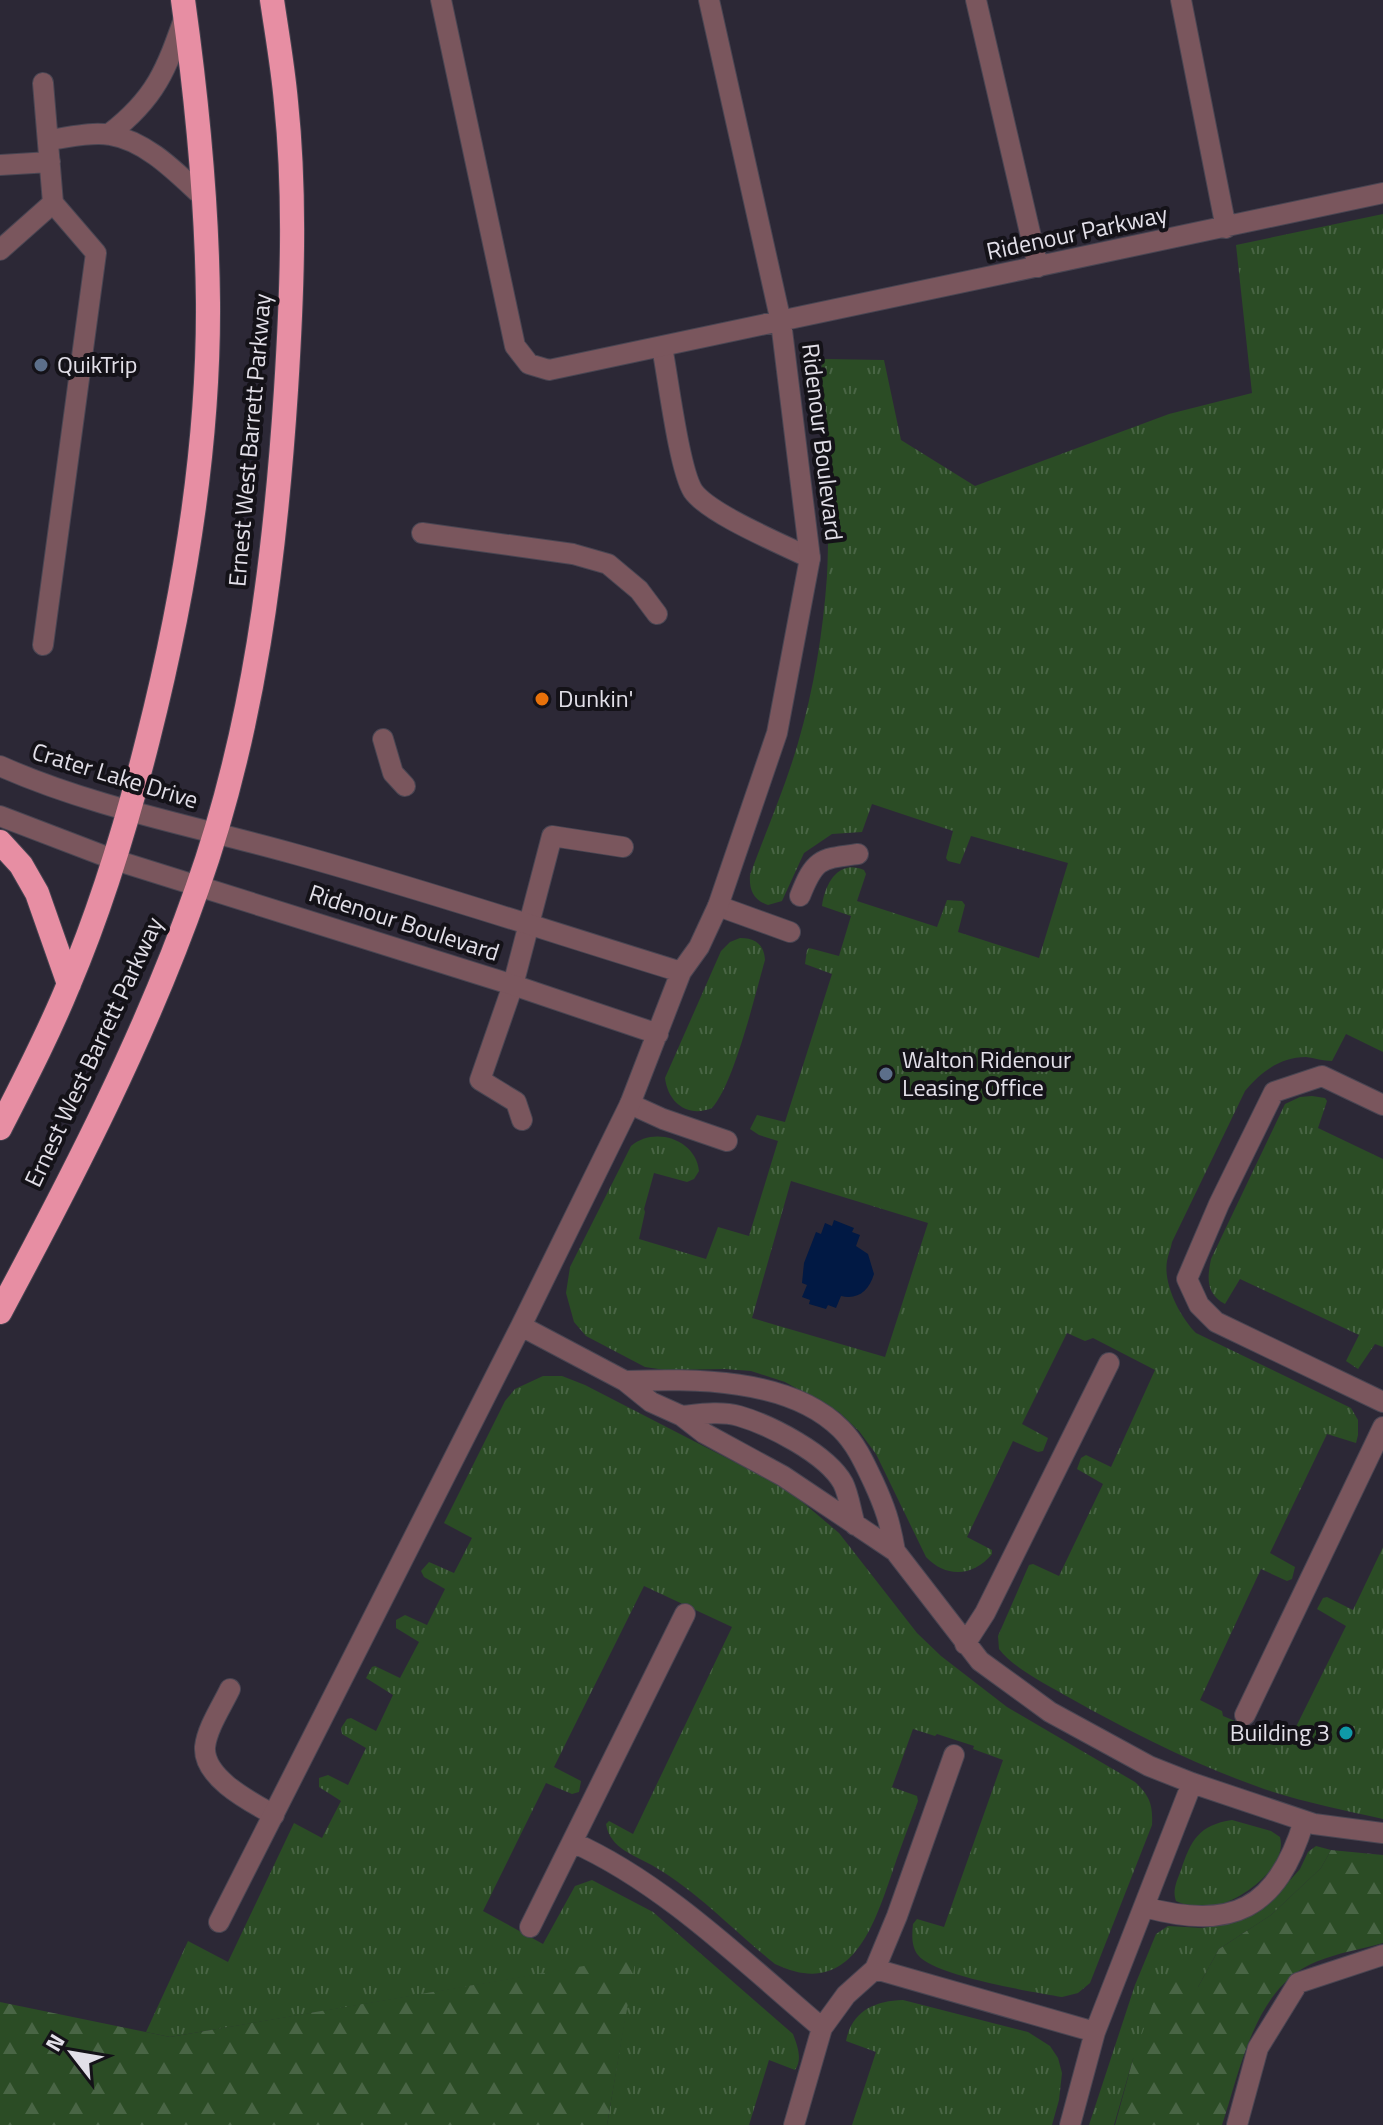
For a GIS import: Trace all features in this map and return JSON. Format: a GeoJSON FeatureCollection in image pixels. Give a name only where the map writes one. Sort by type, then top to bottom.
{"type":"FeatureCollection","features":[{"type":"Feature","properties":{"kind":"highway","name":"Ernest West Barrett Parkway"},"geometry":{"type":"LineString","coordinates":[[0,1312],[106,1102],[166,973],[198,887],[236,764],[263,617],[281,474],[292,246],[287,103],[272,0]]}},
{"type":"Feature","properties":{"kind":"highway","name":"Ernest West Barrett Parkway"},"geometry":{"type":"LineString","coordinates":[[0,1128],[69,984],[115,860],[165,673],[180,597],[201,458],[208,303],[197,105],[184,8]]}},
{"type":"Feature","properties":{"kind":"highway"},"geometry":{"type":"LineString","coordinates":[[0,842],[21,865],[37,893],[69,984]]}},
{"type":"Feature","properties":{"kind":"street","name":"Ridenour Parkway"},"geometry":{"type":"LineString","coordinates":[[441,0],[515,346],[529,364],[549,370],[1383,193]]}},
{"type":"Feature","properties":{"kind":"street","name":"Ridenour Boulevard"},"geometry":{"type":"LineString","coordinates":[[115,860],[513,985],[658,1034],[681,972],[699,947],[718,906],[777,733],[810,558],[781,322],[709,0]]}},
{"type":"Feature","properties":{"kind":"street"},"geometry":{"type":"LineString","coordinates":[[976,0],[1038,267]]}},
{"type":"Feature","properties":{"kind":"street"},"geometry":{"type":"LineString","coordinates":[[1181,0],[1226,228]]}},
{"type":"Feature","properties":{"kind":"street"},"geometry":{"type":"LineString","coordinates":[[109,134],[134,115],[151,93],[165,68],[184,8]]}},
{"type":"Feature","properties":{"kind":"street"},"geometry":{"type":"LineString","coordinates":[[43,83],[53,203],[96,253],[43,645]]}},
{"type":"Feature","properties":{"kind":"street"},"geometry":{"type":"LineString","coordinates":[[48,140],[109,134],[137,144],[203,197]]}},
{"type":"Feature","properties":{"kind":"street"},"geometry":{"type":"LineString","coordinates":[[0,165],[50,162]]}},
{"type":"Feature","properties":{"kind":"street"},"geometry":{"type":"LineString","coordinates":[[0,250],[53,203]]}},
{"type":"Feature","properties":{"kind":"street"},"geometry":{"type":"LineString","coordinates":[[662,347],[685,471],[693,490],[708,506],[810,558]]}},
{"type":"Feature","properties":{"kind":"street"},"geometry":{"type":"LineString","coordinates":[[422,533],[573,554],[608,564],[639,590],[657,614]]}},
{"type":"Feature","properties":{"kind":"street"},"geometry":{"type":"LineString","coordinates":[[383,739],[393,773],[405,786]]}},
{"type":"Feature","properties":{"kind":"street","name":"Crater Lake Drive"},"geometry":{"type":"LineString","coordinates":[[0,766],[53,787],[130,811],[216,833]]}},
{"type":"Feature","properties":{"kind":"street"},"geometry":{"type":"LineString","coordinates":[[0,816],[115,860]]}},
{"type":"Feature","properties":{"kind":"street","name":"Ridenour Boulevard"},"geometry":{"type":"LineString","coordinates":[[216,833],[681,972]]}},
{"type":"Feature","properties":{"kind":"street"},"geometry":{"type":"LineString","coordinates":[[522,1120],[516,1102],[480,1080],[531,925],[552,836],[623,847]]}},
{"type":"Feature","properties":{"kind":"street"},"geometry":{"type":"LineString","coordinates":[[800,896],[809,873],[823,859],[858,854]]}},
{"type":"Feature","properties":{"kind":"street"},"geometry":{"type":"LineString","coordinates":[[718,906],[790,932]]}},
{"type":"Feature","properties":{"kind":"street"},"geometry":{"type":"LineString","coordinates":[[219,1922],[521,1326],[630,1104],[658,1034]]}},
{"type":"Feature","properties":{"kind":"street"},"geometry":{"type":"LineString","coordinates":[[1383,1105],[1322,1076],[1274,1092],[1219,1204],[1187,1279],[1199,1305],[1216,1322],[1383,1402]]}},
{"type":"Feature","properties":{"kind":"street"},"geometry":{"type":"LineString","coordinates":[[630,1104],[727,1141]]}},
{"type":"Feature","properties":{"kind":"street"},"geometry":{"type":"LineString","coordinates":[[521,1326],[625,1381],[651,1402],[682,1416],[704,1433],[783,1476],[895,1551],[980,1661],[1050,1712],[1149,1766],[1192,1783],[1304,1821],[1383,1833]]}},
{"type":"Feature","properties":{"kind":"street"},"geometry":{"type":"LineString","coordinates":[[965,1644],[985,1613],[1109,1363]]}},
{"type":"Feature","properties":{"kind":"street"},"geometry":{"type":"LineString","coordinates":[[625,1381],[736,1384],[779,1394],[817,1411],[840,1428],[860,1453],[889,1516],[895,1551]]}},
{"type":"Feature","properties":{"kind":"street"},"geometry":{"type":"LineString","coordinates":[[682,1416],[717,1413],[738,1416],[783,1436],[825,1461],[843,1483],[855,1525]]}},
{"type":"Feature","properties":{"kind":"street"},"geometry":{"type":"LineString","coordinates":[[1245,1715],[1383,1427]]}},
{"type":"Feature","properties":{"kind":"street"},"geometry":{"type":"LineString","coordinates":[[530,1927],[685,1614]]}},
{"type":"Feature","properties":{"kind":"street"},"geometry":{"type":"LineString","coordinates":[[230,1689],[205,1748],[210,1764],[237,1793],[274,1815]]}},
{"type":"Feature","properties":{"kind":"street"},"geometry":{"type":"LineString","coordinates":[[794,2125],[822,2028],[846,1995],[875,1969],[954,1755]]}},
{"type":"Feature","properties":{"kind":"street"},"geometry":{"type":"LineString","coordinates":[[1070,2125],[1095,2032],[1192,1783]]}},
{"type":"Feature","properties":{"kind":"street"},"geometry":{"type":"LineString","coordinates":[[1144,1907],[1198,1918],[1224,1915],[1253,1904],[1270,1890],[1287,1868],[1304,1821]]}},
{"type":"Feature","properties":{"kind":"street"},"geometry":{"type":"LineString","coordinates":[[572,1842],[601,1854],[669,1900],[822,2028]]}},
{"type":"Feature","properties":{"kind":"street"},"geometry":{"type":"LineString","coordinates":[[1237,2125],[1258,2048],[1298,1983],[1383,1955]]}},
{"type":"Feature","properties":{"kind":"street"},"geometry":{"type":"LineString","coordinates":[[875,1969],[1095,2032]]}},
{"type":"Feature","properties":{"kind":"green space"},"geometry":{"type":"Polygon","coordinates":[[[1383,214],[1383,1052],[1346,1034],[1332,1061],[1306,1057],[1288,1060],[1258,1078],[1245,1091],[1172,1242],[1166,1270],[1170,1290],[1184,1318],[1196,1333],[1351,1408],[1358,1420],[1356,1443],[1327,1434],[1270,1553],[1295,1567],[1292,1579],[1287,1581],[1261,1569],[1200,1700],[1222,1711],[1223,1716],[1288,1743],[1346,1626],[1317,1609],[1323,1598],[1327,1597],[1353,1610],[1383,1547],[1383,1819],[1279,1794],[1189,1759],[1117,1724],[1042,1682],[1013,1663],[999,1649],[998,1636],[1029,1565],[1059,1576],[1103,1484],[1077,1469],[1081,1458],[1086,1455],[1111,1467],[1155,1370],[1093,1338],[1085,1341],[1067,1333],[1022,1424],[1048,1438],[1043,1451],[1038,1452],[1013,1441],[967,1537],[992,1550],[992,1554],[985,1562],[968,1571],[951,1571],[942,1569],[926,1557],[876,1454],[859,1431],[839,1412],[785,1382],[751,1371],[645,1367],[586,1336],[574,1322],[566,1293],[570,1267],[631,1146],[640,1140],[662,1137],[682,1144],[696,1160],[699,1171],[694,1179],[687,1182],[654,1173],[639,1239],[706,1259],[718,1227],[749,1236],[778,1141],[750,1129],[757,1115],[785,1122],[832,974],[805,964],[807,950],[839,956],[851,916],[822,906],[834,876],[847,868],[864,870],[866,874],[857,901],[937,927],[947,900],[962,901],[965,905],[958,932],[1039,958],[1068,863],[971,836],[960,864],[948,861],[946,858],[953,831],[872,804],[862,832],[832,834],[804,853],[782,901],[768,905],[753,893],[750,875],[798,743],[820,639],[828,546],[826,455],[819,394],[824,359],[884,360],[901,440],[975,486],[1169,414],[1252,393],[1236,245],[1383,214]],[[791,1181],[752,1318],[885,1357],[928,1223],[791,1181]]]}},
{"type":"Feature","properties":{"kind":"green space"},"geometry":{"type":"Polygon","coordinates":[[[740,938],[758,943],[765,960],[743,1038],[728,1080],[712,1108],[703,1111],[687,1109],[670,1095],[665,1078],[721,951],[740,938]]]}},
{"type":"Feature","properties":{"kind":"green space"},"geometry":{"type":"Polygon","coordinates":[[[1312,1096],[1327,1101],[1318,1128],[1383,1159],[1383,1347],[1375,1344],[1358,1369],[1346,1361],[1359,1335],[1240,1279],[1225,1304],[1214,1295],[1209,1285],[1211,1259],[1285,1104],[1300,1097],[1312,1096]]]}},
{"type":"Feature","properties":{"kind":"green space"},"geometry":{"type":"Polygon","coordinates":[[[543,1376],[562,1376],[585,1385],[787,1489],[839,1533],[917,1633],[941,1656],[1007,1707],[1140,1787],[1150,1801],[1152,1825],[1090,1983],[1078,1993],[1062,1997],[963,1976],[928,1963],[918,1955],[913,1944],[913,1924],[917,1919],[944,1927],[1003,1760],[937,1734],[913,1729],[892,1787],[917,1796],[918,1801],[875,1918],[853,1954],[839,1966],[821,1973],[800,1973],[775,1964],[687,1889],[618,1845],[608,1833],[606,1824],[609,1821],[633,1834],[732,1627],[644,1586],[554,1767],[581,1781],[579,1792],[572,1794],[546,1783],[483,1911],[543,1944],[575,1886],[592,1880],[653,1912],[793,2034],[798,2052],[797,2066],[795,2070],[769,2060],[749,2125],[607,2125],[635,1958],[170,2037],[146,2032],[188,1941],[228,1962],[294,1823],[322,1838],[341,1801],[319,1787],[319,1778],[328,1775],[348,1785],[366,1748],[342,1734],[341,1728],[351,1718],[376,1731],[393,1695],[366,1678],[375,1666],[400,1678],[419,1642],[396,1628],[396,1620],[405,1615],[427,1625],[445,1589],[424,1577],[421,1571],[429,1562],[454,1573],[472,1538],[444,1523],[505,1401],[515,1389],[543,1376]]]}},
{"type":"Feature","properties":{"kind":"green space"},"geometry":{"type":"Polygon","coordinates":[[[1232,1820],[1271,1831],[1280,1837],[1281,1848],[1270,1871],[1249,1890],[1225,1903],[1199,1907],[1176,1901],[1176,1886],[1193,1842],[1204,1830],[1232,1820]]]}},
{"type":"Feature","properties":{"kind":"green space"},"geometry":{"type":"Polygon","coordinates":[[[1316,1846],[1331,1850],[1321,1868],[1271,1915],[1219,1949],[1198,1987],[1133,2059],[1114,2125],[1089,2125],[1135,1985],[1156,1934],[1168,1926],[1202,1928],[1234,1922],[1275,1897],[1300,1869],[1308,1852],[1316,1846]]]}},
{"type":"Feature","properties":{"kind":"green space"},"geometry":{"type":"Polygon","coordinates":[[[1331,1850],[1383,1855],[1383,1943],[1318,1961],[1297,1973],[1279,1989],[1265,2008],[1244,2054],[1222,2125],[1115,2125],[1133,2059],[1162,1978],[1198,1987],[1219,1949],[1271,1915],[1321,1868],[1331,1850]]]}},
{"type":"Feature","properties":{"kind":"green space"},"geometry":{"type":"Polygon","coordinates":[[[636,1957],[607,2125],[0,2125],[0,2002],[170,2037],[636,1957]]]}},
{"type":"Feature","properties":{"kind":"green space"},"geometry":{"type":"Polygon","coordinates":[[[903,2000],[1028,2032],[1050,2046],[1058,2058],[1062,2073],[1052,2125],[852,2125],[876,2052],[846,2041],[849,2031],[853,2022],[866,2010],[903,2000]]]}},
{"type":"Feature","properties":{"kind":"water"},"geometry":{"type":"Polygon","coordinates":[[[834,1220],[854,1228],[852,1232],[860,1235],[856,1246],[868,1254],[874,1274],[862,1293],[853,1297],[841,1296],[836,1308],[828,1305],[826,1309],[809,1304],[810,1300],[802,1297],[807,1285],[802,1283],[804,1263],[816,1232],[821,1234],[825,1223],[832,1226],[834,1220]]]}},
{"type":"Feature","properties":{"kind":"place","name":"QuikTrip"},"geometry":{"type":"Point","coordinates":[41,365]}},
{"type":"Feature","properties":{"kind":"place","name":"Dunkin'"},"geometry":{"type":"Point","coordinates":[542,699]}},
{"type":"Feature","properties":{"kind":"place","name":"Walton Ridenour Leasing Office"},"geometry":{"type":"Point","coordinates":[886,1074]}},
{"type":"Feature","properties":{"kind":"place","name":"Building 3"},"geometry":{"type":"Point","coordinates":[1346,1733]}}]}
